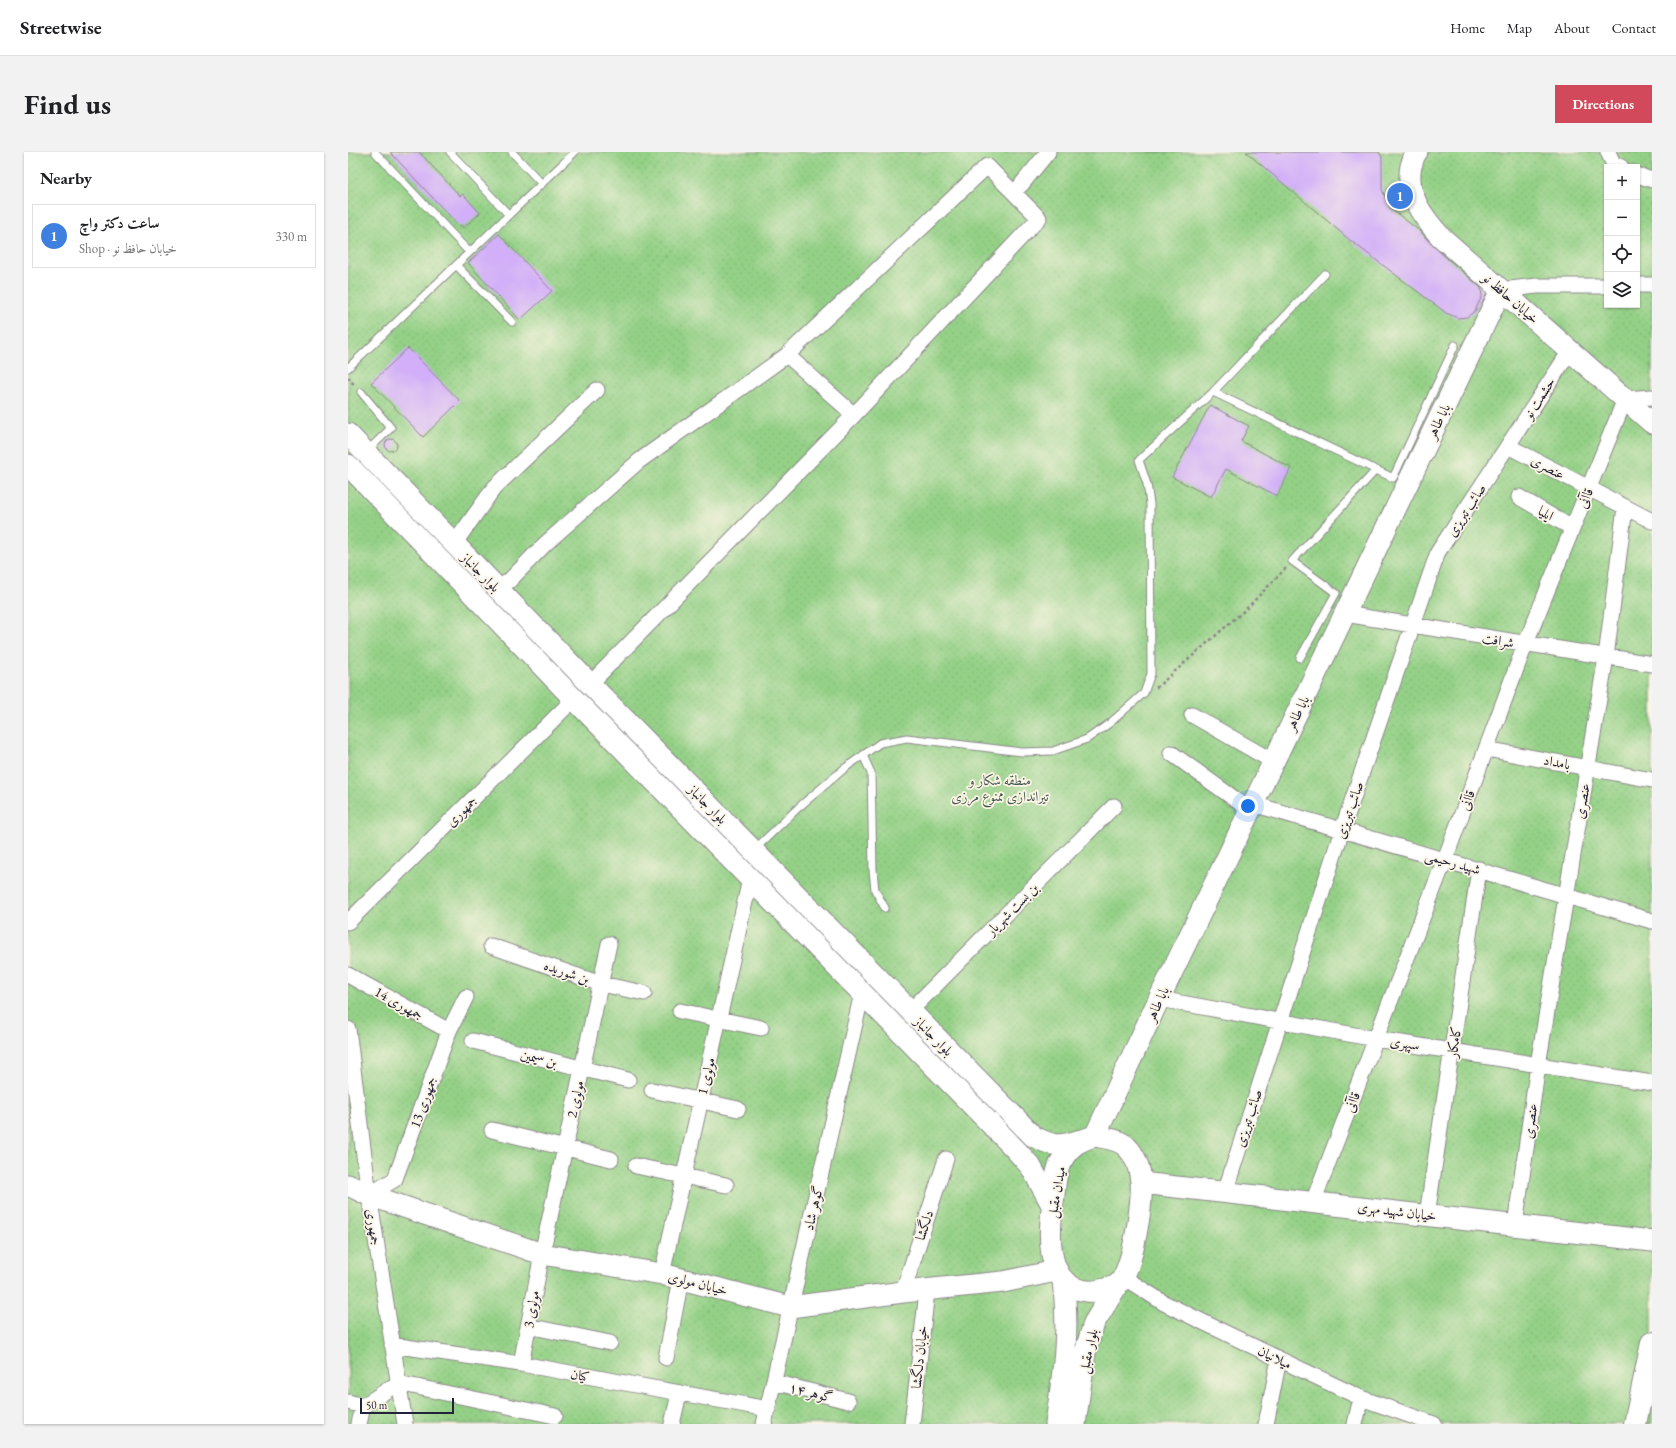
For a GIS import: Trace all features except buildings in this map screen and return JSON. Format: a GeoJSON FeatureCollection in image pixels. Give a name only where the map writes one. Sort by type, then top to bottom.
{"type":"FeatureCollection","features":[{"type":"Feature","properties":{"kind":"main road","name":"خیابان حافظ نو"},"geometry":{"type":"LineString","coordinates":[[1417,152],[1414,155],[1410,170],[1410,187],[1416,204],[1428,223],[1440,236],[1652,423]]}},
{"type":"Feature","properties":{"kind":"main road","name":"بابا طاهر"},"geometry":{"type":"LineString","coordinates":[[1088,1138],[1159,1000],[1501,290]]}},
{"type":"Feature","properties":{"kind":"main road","name":"بلوار جانباز"},"geometry":{"type":"LineString","coordinates":[[348,434],[590,684],[1033,1136],[1047,1144],[1064,1145],[1088,1138]]}},
{"type":"Feature","properties":{"kind":"main road","name":"بلوار جانباز"},"geometry":{"type":"LineString","coordinates":[[348,465],[1031,1167],[1052,1205]]}},
{"type":"Feature","properties":{"kind":"main road"},"geometry":{"type":"LineString","coordinates":[[574,699],[590,684]]}},
{"type":"Feature","properties":{"kind":"main road"},"geometry":{"type":"LineString","coordinates":[[1060,1276],[1073,1287],[1087,1292],[1103,1290],[1121,1280],[1130,1259],[1137,1231],[1141,1206],[1141,1183],[1139,1170],[1133,1156],[1125,1146],[1112,1139],[1088,1138]]}},
{"type":"Feature","properties":{"kind":"main road","name":"میدان مقبل"},"geometry":{"type":"LineString","coordinates":[[1060,1276],[1052,1255],[1050,1225],[1052,1205],[1061,1161],[1070,1149],[1088,1138]]}},
{"type":"Feature","properties":{"kind":"main road","name":"خیابان شهید مهری"},"geometry":{"type":"LineString","coordinates":[[1141,1183],[1652,1241]]}},
{"type":"Feature","properties":{"kind":"main road","name":"خیابان مولوی"},"geometry":{"type":"LineString","coordinates":[[348,1185],[369,1195],[542,1254],[671,1276],[790,1307],[903,1292],[927,1291],[1060,1276]]}},
{"type":"Feature","properties":{"kind":"main road","name":"بلوار مقبل"},"geometry":{"type":"LineString","coordinates":[[1056,1424],[1066,1349],[1067,1317],[1060,1276]]}},
{"type":"Feature","properties":{"kind":"main road","name":"بلوار مقبل"},"geometry":{"type":"LineString","coordinates":[[1075,1424],[1085,1353],[1094,1324],[1121,1280]]}},
{"type":"Feature","properties":{"kind":"main road"},"geometry":{"type":"LineString","coordinates":[[1635,1424],[1651,1350]]}},
{"type":"Feature","properties":{"kind":"street"},"geometry":{"type":"LineString","coordinates":[[1021,185],[1048,152]]}},
{"type":"Feature","properties":{"kind":"street"},"geometry":{"type":"LineString","coordinates":[[1596,152],[1614,161]]}},
{"type":"Feature","properties":{"kind":"street"},"geometry":{"type":"LineString","coordinates":[[498,589],[510,580],[545,544],[639,461],[787,355],[987,166],[1039,218],[854,415],[590,684]]}},
{"type":"Feature","properties":{"kind":"street"},"geometry":{"type":"LineString","coordinates":[[1640,176],[1652,180]]}},
{"type":"Feature","properties":{"kind":"street"},"geometry":{"type":"LineString","coordinates":[[1640,286],[1652,285]]}},
{"type":"Feature","properties":{"kind":"street"},"geometry":{"type":"LineString","coordinates":[[1501,290],[1537,286],[1604,286]]}},
{"type":"Feature","properties":{"kind":"street","name":"حشمت نو"},"geometry":{"type":"LineString","coordinates":[[1508,446],[1570,351]]}},
{"type":"Feature","properties":{"kind":"street"},"geometry":{"type":"LineString","coordinates":[[787,355],[854,415]]}},
{"type":"Feature","properties":{"kind":"street"},"geometry":{"type":"LineString","coordinates":[[454,544],[494,488],[597,390]]}},
{"type":"Feature","properties":{"kind":"street"},"geometry":{"type":"LineString","coordinates":[[1625,399],[1652,397]]}},
{"type":"Feature","properties":{"kind":"street","name":"قاآنی"},"geometry":{"type":"LineString","coordinates":[[1313,1202],[1445,859],[1525,645],[1625,399]]}},
{"type":"Feature","properties":{"kind":"street","name":"عنصری"},"geometry":{"type":"LineString","coordinates":[[1508,446],[1625,507],[1606,657],[1538,1065],[1515,1225]]}},
{"type":"Feature","properties":{"kind":"street","name":"صائب تبریزی"},"geometry":{"type":"LineString","coordinates":[[1225,1192],[1342,830],[1438,552],[1508,446]]}},
{"type":"Feature","properties":{"kind":"street","name":"ایلیا"},"geometry":{"type":"LineString","coordinates":[[1519,498],[1572,528]]}},
{"type":"Feature","properties":{"kind":"street"},"geometry":{"type":"LineString","coordinates":[[1625,507],[1652,521]]}},
{"type":"Feature","properties":{"kind":"street","name":"شرافت"},"geometry":{"type":"LineString","coordinates":[[1345,614],[1525,645],[1652,664]]}},
{"type":"Feature","properties":{"kind":"street","name":"جمهوری"},"geometry":{"type":"LineString","coordinates":[[348,922],[574,699]]}},
{"type":"Feature","properties":{"kind":"street"},"geometry":{"type":"LineString","coordinates":[[1192,715],[1274,762]]}},
{"type":"Feature","properties":{"kind":"street","name":"بامداد"},"geometry":{"type":"LineString","coordinates":[[1486,749],[1652,780]]}},
{"type":"Feature","properties":{"kind":"street","name":"شهید رحیمی"},"geometry":{"type":"LineString","coordinates":[[1171,753],[1252,807],[1342,830],[1445,859],[1652,921]]}},
{"type":"Feature","properties":{"kind":"street","name":"بن بست شهریار"},"geometry":{"type":"LineString","coordinates":[[910,1011],[1114,806]]}},
{"type":"Feature","properties":{"kind":"street","name":"کامکار"},"geometry":{"type":"LineString","coordinates":[[1427,1215],[1453,1051],[1479,869]]}},
{"type":"Feature","properties":{"kind":"street","name":"مولوی 1"},"geometry":{"type":"LineString","coordinates":[[666,1358],[671,1276],[684,1176],[750,879]]}},
{"type":"Feature","properties":{"kind":"street","name":"مولوی 2"},"geometry":{"type":"LineString","coordinates":[[542,1254],[609,944]]}},
{"type":"Feature","properties":{"kind":"street","name":"بن شوریده"},"geometry":{"type":"LineString","coordinates":[[491,946],[601,984],[644,993]]}},
{"type":"Feature","properties":{"kind":"street","name":"جمهوری 14"},"geometry":{"type":"LineString","coordinates":[[348,975],[449,1031]]}},
{"type":"Feature","properties":{"kind":"street","name":"گوهر شاد"},"geometry":{"type":"LineString","coordinates":[[764,1424],[862,993]]}},
{"type":"Feature","properties":{"kind":"street","name":"جمهوری 13"},"geometry":{"type":"LineString","coordinates":[[369,1195],[395,1179],[449,1031],[466,997]]}},
{"type":"Feature","properties":{"kind":"street","name":"سپهری"},"geometry":{"type":"LineString","coordinates":[[1159,1000],[1453,1051],[1652,1083]]}},
{"type":"Feature","properties":{"kind":"street"},"geometry":{"type":"LineString","coordinates":[[680,1011],[761,1028]]}},
{"type":"Feature","properties":{"kind":"street","name":"جمهوری"},"geometry":{"type":"LineString","coordinates":[[348,1029],[369,1195],[405,1424]]}},
{"type":"Feature","properties":{"kind":"street","name":"بن سیمین"},"geometry":{"type":"LineString","coordinates":[[474,1041],[628,1080]]}},
{"type":"Feature","properties":{"kind":"street"},"geometry":{"type":"LineString","coordinates":[[652,1090],[700,1102],[738,1109]]}},
{"type":"Feature","properties":{"kind":"street"},"geometry":{"type":"LineString","coordinates":[[492,1130],[611,1159]]}},
{"type":"Feature","properties":{"kind":"street","name":"دلگشا"},"geometry":{"type":"LineString","coordinates":[[903,1292],[946,1159]]}},
{"type":"Feature","properties":{"kind":"street"},"geometry":{"type":"LineString","coordinates":[[636,1166],[726,1185]]}},
{"type":"Feature","properties":{"kind":"street","name":"مولوی 3"},"geometry":{"type":"LineString","coordinates":[[521,1364],[542,1254]]}},
{"type":"Feature","properties":{"kind":"street","name":"میلانیان"},"geometry":{"type":"LineString","coordinates":[[1121,1280],[1164,1303],[1361,1398],[1434,1424]]}},
{"type":"Feature","properties":{"kind":"street","name":"خیابان دلگشا"},"geometry":{"type":"LineString","coordinates":[[912,1424],[927,1291]]}},
{"type":"Feature","properties":{"kind":"street"},"geometry":{"type":"LineString","coordinates":[[528,1326],[610,1343]]}},
{"type":"Feature","properties":{"kind":"street","name":"کیان"},"geometry":{"type":"LineString","coordinates":[[392,1344],[521,1364],[768,1409]]}},
{"type":"Feature","properties":{"kind":"street"},"geometry":{"type":"LineString","coordinates":[[1266,1424],[1279,1359]]}},
{"type":"Feature","properties":{"kind":"street","name":"گوهر ۱۴"},"geometry":{"type":"LineString","coordinates":[[774,1382],[848,1401]]}},
{"type":"Feature","properties":{"kind":"street"},"geometry":{"type":"LineString","coordinates":[[359,1424],[363,1406],[398,1383],[555,1416]]}},
{"type":"Feature","properties":{"kind":"street"},"geometry":{"type":"LineString","coordinates":[[672,1424],[679,1394]]}},
{"type":"Feature","properties":{"kind":"street"},"geometry":{"type":"LineString","coordinates":[[1355,1424],[1361,1398]]}},
{"type":"Feature","properties":{"kind":"street"},"geometry":{"type":"LineString","coordinates":[[348,1402],[363,1406]]}},
{"type":"Feature","properties":{"kind":"lane"},"geometry":{"type":"LineString","coordinates":[[375,152],[469,252]]}},
{"type":"Feature","properties":{"kind":"lane"},"geometry":{"type":"LineString","coordinates":[[450,152],[509,215]]}},
{"type":"Feature","properties":{"kind":"lane"},"geometry":{"type":"LineString","coordinates":[[512,152],[542,184]]}},
{"type":"Feature","properties":{"kind":"lane"},"geometry":{"type":"LineString","coordinates":[[348,368],[575,152]]}},
{"type":"Feature","properties":{"kind":"lane"},"geometry":{"type":"LineString","coordinates":[[456,265],[512,322]]}},
{"type":"Feature","properties":{"kind":"lane"},"geometry":{"type":"LineString","coordinates":[[753,851],[799,807],[845,768],[880,743],[907,738],[1022,752],[1053,751],[1087,739],[1110,723],[1144,694],[1150,674],[1150,504],[1147,484],[1139,460],[1213,392],[1324,274]]}},
{"type":"Feature","properties":{"kind":"lane"},"geometry":{"type":"LineString","coordinates":[[1213,392],[1393,478],[1455,345]]}},
{"type":"Feature","properties":{"kind":"lane"},"geometry":{"type":"LineString","coordinates":[[361,392],[391,428],[366,452]]}},
{"type":"Feature","properties":{"kind":"lane"},"geometry":{"type":"LineString","coordinates":[[1300,658],[1336,593],[1292,561],[1376,470]]}},
{"type":"Feature","properties":{"kind":"lane"},"geometry":{"type":"LineString","coordinates":[[863,756],[871,773],[872,870],[875,890],[885,908]]}},
{"type":"Feature","properties":{"kind":"path"},"geometry":{"type":"LineString","coordinates":[[1144,694],[1158,687],[1247,608],[1292,561]]}},
{"type":"Feature","properties":{"kind":"green space","name":"منطقه شکار و تیراندازی ممنوع مرزی"},"geometry":{"type":"Polygon","coordinates":[[[348,152],[1652,152],[1652,1424],[348,1424],[348,152]]]}},
{"type":"Feature","properties":{"kind":"place","name":"ساعت دکتر واچ"},"geometry":{"type":"Point","coordinates":[1400,196]}}]}
